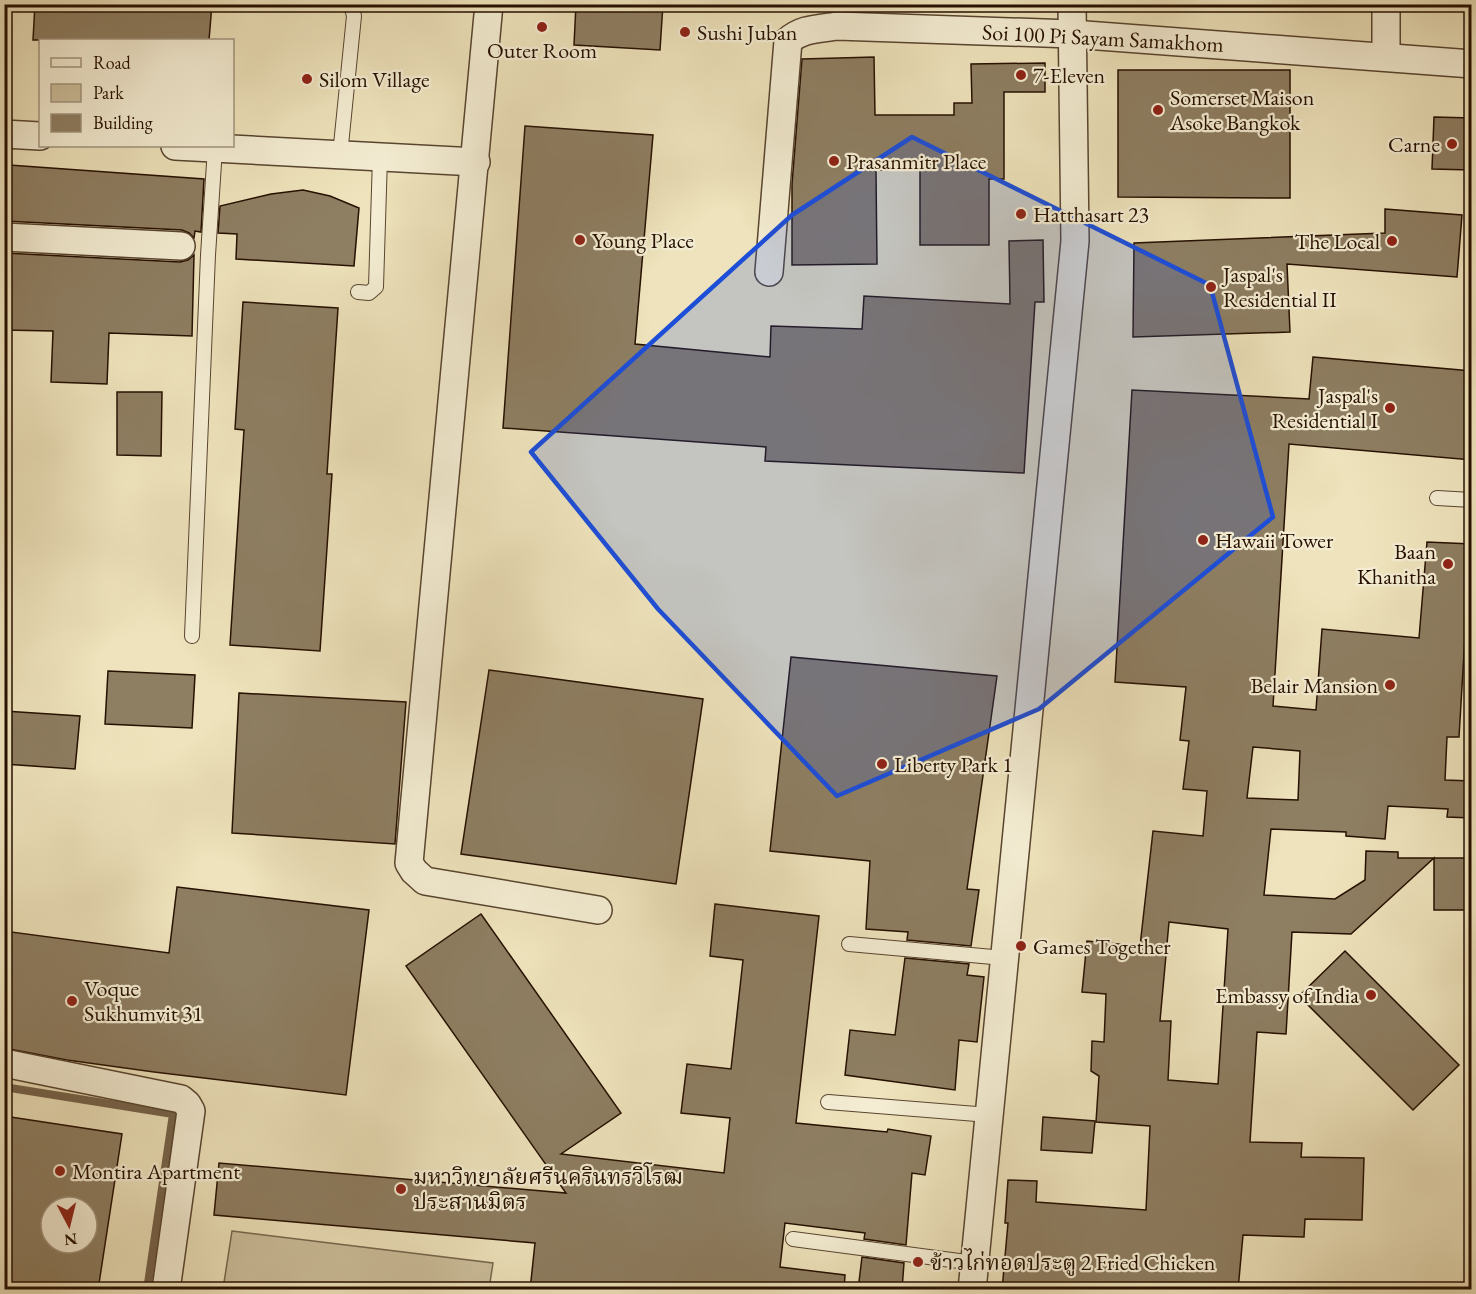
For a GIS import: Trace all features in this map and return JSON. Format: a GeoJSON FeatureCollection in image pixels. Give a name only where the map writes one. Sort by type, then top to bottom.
{"type":"FeatureCollection","features":[{"type":"Feature","properties":{"kind":"street"},"geometry":{"type":"LineString","coordinates":[[489,4],[409,863],[425,881],[598,910]]}},
{"type":"Feature","properties":{"kind":"street"},"geometry":{"type":"LineString","coordinates":[[972,1290],[1074,241],[1072,4]]}},
{"type":"Feature","properties":{"kind":"street"},"geometry":{"type":"LineString","coordinates":[[1386,4],[1386,56]]}},
{"type":"Feature","properties":{"kind":"street","name":"Soi 100 Pi Sayam Samakhom"},"geometry":{"type":"LineString","coordinates":[[769,272],[788,41],[836,15],[1472,64]]}},
{"type":"Feature","properties":{"kind":"street"},"geometry":{"type":"LineString","coordinates":[[4,134],[39,136]]}},
{"type":"Feature","properties":{"kind":"street"},"geometry":{"type":"LineString","coordinates":[[195,147],[476,162]]}},
{"type":"Feature","properties":{"kind":"street"},"geometry":{"type":"LineString","coordinates":[[4,237],[181,246]]}},
{"type":"Feature","properties":{"kind":"street"},"geometry":{"type":"LineString","coordinates":[[4,1063],[181,1099],[187,1104],[191,1111],[166,1290]]}},
{"type":"Feature","properties":{"kind":"lane"},"geometry":{"type":"LineString","coordinates":[[339,155],[354,16],[352,8],[347,4]]}},
{"type":"Feature","properties":{"kind":"lane"},"geometry":{"type":"LineString","coordinates":[[192,636],[213,282],[215,148]]}},
{"type":"Feature","properties":{"kind":"lane"},"geometry":{"type":"LineString","coordinates":[[358,292],[369,293],[376,287],[380,157]]}},
{"type":"Feature","properties":{"kind":"lane"},"geometry":{"type":"LineString","coordinates":[[1437,498],[1472,500]]}},
{"type":"Feature","properties":{"kind":"lane"},"geometry":{"type":"LineString","coordinates":[[849,944],[1004,958]]}},
{"type":"Feature","properties":{"kind":"lane"},"geometry":{"type":"LineString","coordinates":[[828,1102],[989,1115]]}},
{"type":"Feature","properties":{"kind":"lane"},"geometry":{"type":"LineString","coordinates":[[793,1239],[974,1263]]}},
{"type":"Feature","properties":{"kind":"highlighted area"},"geometry":{"type":"Polygon","coordinates":[[[912,137],[1210,285],[1273,517],[1039,709],[837,796],[658,609],[531,452],[792,215],[912,137]]]}},
{"type":"Feature","properties":{"kind":"green space"},"geometry":{"type":"Polygon","coordinates":[[[232,1231],[493,1263],[489,1289],[223,1289],[232,1231]]]}},
{"type":"Feature","properties":{"kind":"building"},"geometry":{"type":"Polygon","coordinates":[[[35,4],[212,4],[209,39],[33,40],[35,4]]]}},
{"type":"Feature","properties":{"kind":"building"},"geometry":{"type":"Polygon","coordinates":[[[576,4],[663,4],[660,50],[574,45],[576,4]]]}},
{"type":"Feature","properties":{"kind":"building"},"geometry":{"type":"Polygon","coordinates":[[[874,57],[875,115],[954,115],[954,103],[972,103],[971,64],[1045,63],[1045,92],[1004,92],[1004,179],[989,179],[989,245],[920,245],[920,170],[876,170],[877,264],[792,265],[792,184],[802,59],[874,57]]]}},
{"type":"Feature","properties":{"kind":"building"},"geometry":{"type":"Polygon","coordinates":[[[1118,70],[1290,70],[1290,198],[1118,197],[1118,70]]]}},
{"type":"Feature","properties":{"kind":"building","name":"Carne"},"geometry":{"type":"Polygon","coordinates":[[[1434,117],[1472,118],[1472,170],[1432,169],[1434,117]]]}},
{"type":"Feature","properties":{"kind":"building"},"geometry":{"type":"Polygon","coordinates":[[[525,126],[653,135],[635,344],[770,357],[771,326],[862,329],[864,296],[1010,304],[1009,241],[1043,240],[1044,302],[1035,302],[1024,473],[765,461],[766,447],[503,428],[525,126]]]}},
{"type":"Feature","properties":{"kind":"building"},"geometry":{"type":"Polygon","coordinates":[[[9,165],[204,179],[201,232],[195,231],[194,238],[182,230],[5,221],[9,165]]]}},
{"type":"Feature","properties":{"kind":"building"},"geometry":{"type":"Polygon","coordinates":[[[303,190],[330,196],[359,208],[354,266],[236,259],[237,234],[218,233],[220,206],[271,194],[303,190]]]}},
{"type":"Feature","properties":{"kind":"building","name":"Jaspal's Residential II"},"geometry":{"type":"Polygon","coordinates":[[[1385,209],[1462,215],[1457,277],[1287,264],[1290,332],[1133,337],[1134,243],[1385,233],[1385,209]]]}},
{"type":"Feature","properties":{"kind":"building"},"geometry":{"type":"Polygon","coordinates":[[[4,253],[180,262],[194,255],[192,336],[109,333],[107,384],[51,382],[53,331],[4,330],[4,253]]]}},
{"type":"Feature","properties":{"kind":"building"},"geometry":{"type":"Polygon","coordinates":[[[243,302],[338,308],[327,474],[332,474],[320,651],[230,645],[244,430],[235,429],[243,302]]]}},
{"type":"Feature","properties":{"kind":"building"},"geometry":{"type":"Polygon","coordinates":[[[1313,357],[1472,371],[1472,460],[1289,444],[1273,706],[1316,710],[1322,629],[1419,638],[1427,542],[1472,544],[1472,620],[1466,620],[1459,737],[1447,737],[1445,780],[1472,781],[1472,818],[1447,817],[1448,809],[1388,806],[1385,839],[1346,836],[1346,832],[1271,829],[1264,895],[1335,899],[1365,880],[1366,851],[1398,852],[1398,858],[1434,858],[1351,934],[1292,932],[1286,1034],[1257,1032],[1250,1142],[1302,1143],[1301,1157],[1364,1158],[1362,1220],[1305,1219],[1304,1237],[1243,1235],[1238,1290],[1002,1290],[1008,1223],[1005,1223],[1008,1180],[1037,1181],[1036,1202],[1146,1210],[1150,1126],[1096,1122],[1099,1076],[1091,1071],[1092,1041],[1104,1042],[1106,994],[1082,992],[1087,941],[1140,946],[1153,831],[1203,836],[1207,791],[1183,789],[1189,741],[1180,740],[1186,687],[1115,682],[1132,390],[1309,399],[1313,357]],[[1253,747],[1247,798],[1298,800],[1300,751],[1253,747]],[[1169,922],[1160,1021],[1171,1021],[1168,1080],[1218,1084],[1228,929],[1169,922]]]}},
{"type":"Feature","properties":{"kind":"building"},"geometry":{"type":"Polygon","coordinates":[[[117,392],[162,392],[161,456],[117,455],[117,392]]]}},
{"type":"Feature","properties":{"kind":"building","name":"Liberty Park 1"},"geometry":{"type":"Polygon","coordinates":[[[791,657],[997,676],[967,889],[979,890],[971,946],[907,940],[908,932],[866,929],[870,861],[770,851],[791,657]]]}},
{"type":"Feature","properties":{"kind":"building"},"geometry":{"type":"Polygon","coordinates":[[[489,670],[703,699],[676,884],[461,854],[489,670]]]}},
{"type":"Feature","properties":{"kind":"building"},"geometry":{"type":"Polygon","coordinates":[[[108,671],[195,675],[192,728],[105,724],[108,671]]]}},
{"type":"Feature","properties":{"kind":"building"},"geometry":{"type":"Polygon","coordinates":[[[239,693],[406,702],[395,844],[232,833],[239,693]]]}},
{"type":"Feature","properties":{"kind":"building"},"geometry":{"type":"Polygon","coordinates":[[[4,711],[80,716],[75,769],[4,764],[4,711]]]}},
{"type":"Feature","properties":{"kind":"building"},"geometry":{"type":"Polygon","coordinates":[[[1434,858],[1472,858],[1472,910],[1434,910],[1434,858]]]}},
{"type":"Feature","properties":{"kind":"building"},"geometry":{"type":"Polygon","coordinates":[[[177,887],[369,910],[346,1095],[154,1072],[67,1060],[4,1048],[4,931],[169,953],[177,887]]]}},
{"type":"Feature","properties":{"kind":"building"},"geometry":{"type":"Polygon","coordinates":[[[715,904],[819,916],[796,1123],[887,1132],[888,1129],[931,1136],[925,1175],[912,1173],[906,1245],[864,1239],[865,1233],[785,1223],[780,1267],[845,1275],[844,1290],[530,1290],[535,1243],[214,1215],[219,1163],[566,1193],[406,966],[481,914],[621,1113],[561,1154],[724,1173],[730,1118],[681,1113],[687,1064],[731,1069],[743,960],[710,956],[715,904]]]}},
{"type":"Feature","properties":{"kind":"building"},"geometry":{"type":"Polygon","coordinates":[[[1345,951],[1459,1065],[1413,1110],[1299,996],[1345,951]]]}},
{"type":"Feature","properties":{"kind":"building"},"geometry":{"type":"Polygon","coordinates":[[[905,958],[969,964],[967,975],[984,977],[977,1042],[959,1040],[955,1090],[845,1075],[850,1030],[895,1035],[905,958]]]}},
{"type":"Feature","properties":{"kind":"building","name":"Montira Apartment"},"geometry":{"type":"Polygon","coordinates":[[[4,1116],[122,1134],[98,1290],[4,1290],[4,1116]]]}},
{"type":"Feature","properties":{"kind":"building"},"geometry":{"type":"Polygon","coordinates":[[[1043,1117],[1095,1121],[1092,1153],[1041,1150],[1043,1117]]]}},
{"type":"Feature","properties":{"kind":"building"},"geometry":{"type":"Polygon","coordinates":[[[862,1257],[904,1263],[902,1290],[858,1290],[862,1257]]]}},
{"type":"Feature","properties":{"kind":"waterway"},"geometry":{"type":"LineString","coordinates":[[4,1087],[173,1114],[147,1290]]}},
{"type":"Feature","properties":{"kind":"place","name":"Outer Room"},"geometry":{"type":"Point","coordinates":[542,27]}},
{"type":"Feature","properties":{"kind":"place","name":"Sushi Juban"},"geometry":{"type":"Point","coordinates":[685,32]}},
{"type":"Feature","properties":{"kind":"place","name":"7-Eleven"},"geometry":{"type":"Point","coordinates":[1021,75]}},
{"type":"Feature","properties":{"kind":"place","name":"Silom Village"},"geometry":{"type":"Point","coordinates":[307,79]}},
{"type":"Feature","properties":{"kind":"place","name":"Somerset Maison Asoke Bangkok"},"geometry":{"type":"Point","coordinates":[1158,110]}},
{"type":"Feature","properties":{"kind":"place","name":"Carne"},"geometry":{"type":"Point","coordinates":[1452,144]}},
{"type":"Feature","properties":{"kind":"place","name":"Prasanmitr Place"},"geometry":{"type":"Point","coordinates":[834,161]}},
{"type":"Feature","properties":{"kind":"place","name":"Hatthasart 23"},"geometry":{"type":"Point","coordinates":[1021,214]}},
{"type":"Feature","properties":{"kind":"place","name":"Young Place"},"geometry":{"type":"Point","coordinates":[580,240]}},
{"type":"Feature","properties":{"kind":"place","name":"The Local"},"geometry":{"type":"Point","coordinates":[1392,241]}},
{"type":"Feature","properties":{"kind":"place","name":"Jaspal's Residential II"},"geometry":{"type":"Point","coordinates":[1211,287]}},
{"type":"Feature","properties":{"kind":"place","name":"Jaspal's Residential I"},"geometry":{"type":"Point","coordinates":[1390,408]}},
{"type":"Feature","properties":{"kind":"place","name":"Hawaii Tower"},"geometry":{"type":"Point","coordinates":[1203,540]}},
{"type":"Feature","properties":{"kind":"place","name":"Baan Khanitha"},"geometry":{"type":"Point","coordinates":[1448,564]}},
{"type":"Feature","properties":{"kind":"place","name":"Belair Mansion"},"geometry":{"type":"Point","coordinates":[1390,685]}},
{"type":"Feature","properties":{"kind":"place","name":"Liberty Park 1"},"geometry":{"type":"Point","coordinates":[882,764]}},
{"type":"Feature","properties":{"kind":"place","name":"Games Together"},"geometry":{"type":"Point","coordinates":[1021,946]}},
{"type":"Feature","properties":{"kind":"place","name":"Embassy of India"},"geometry":{"type":"Point","coordinates":[1371,995]}},
{"type":"Feature","properties":{"kind":"place","name":"Voque Sukhumvit 31"},"geometry":{"type":"Point","coordinates":[72,1001]}},
{"type":"Feature","properties":{"kind":"place","name":"Montira Apartment"},"geometry":{"type":"Point","coordinates":[60,1171]}},
{"type":"Feature","properties":{"kind":"place","name":"มหาวิทยาลัยศรีนครินทรวิโรฒ ประสานมิตร"},"geometry":{"type":"Point","coordinates":[401,1189]}},
{"type":"Feature","properties":{"kind":"place","name":"ข้าวไก่ทอดประตู 2 Fried Chicken"},"geometry":{"type":"Point","coordinates":[918,1262]}}]}
